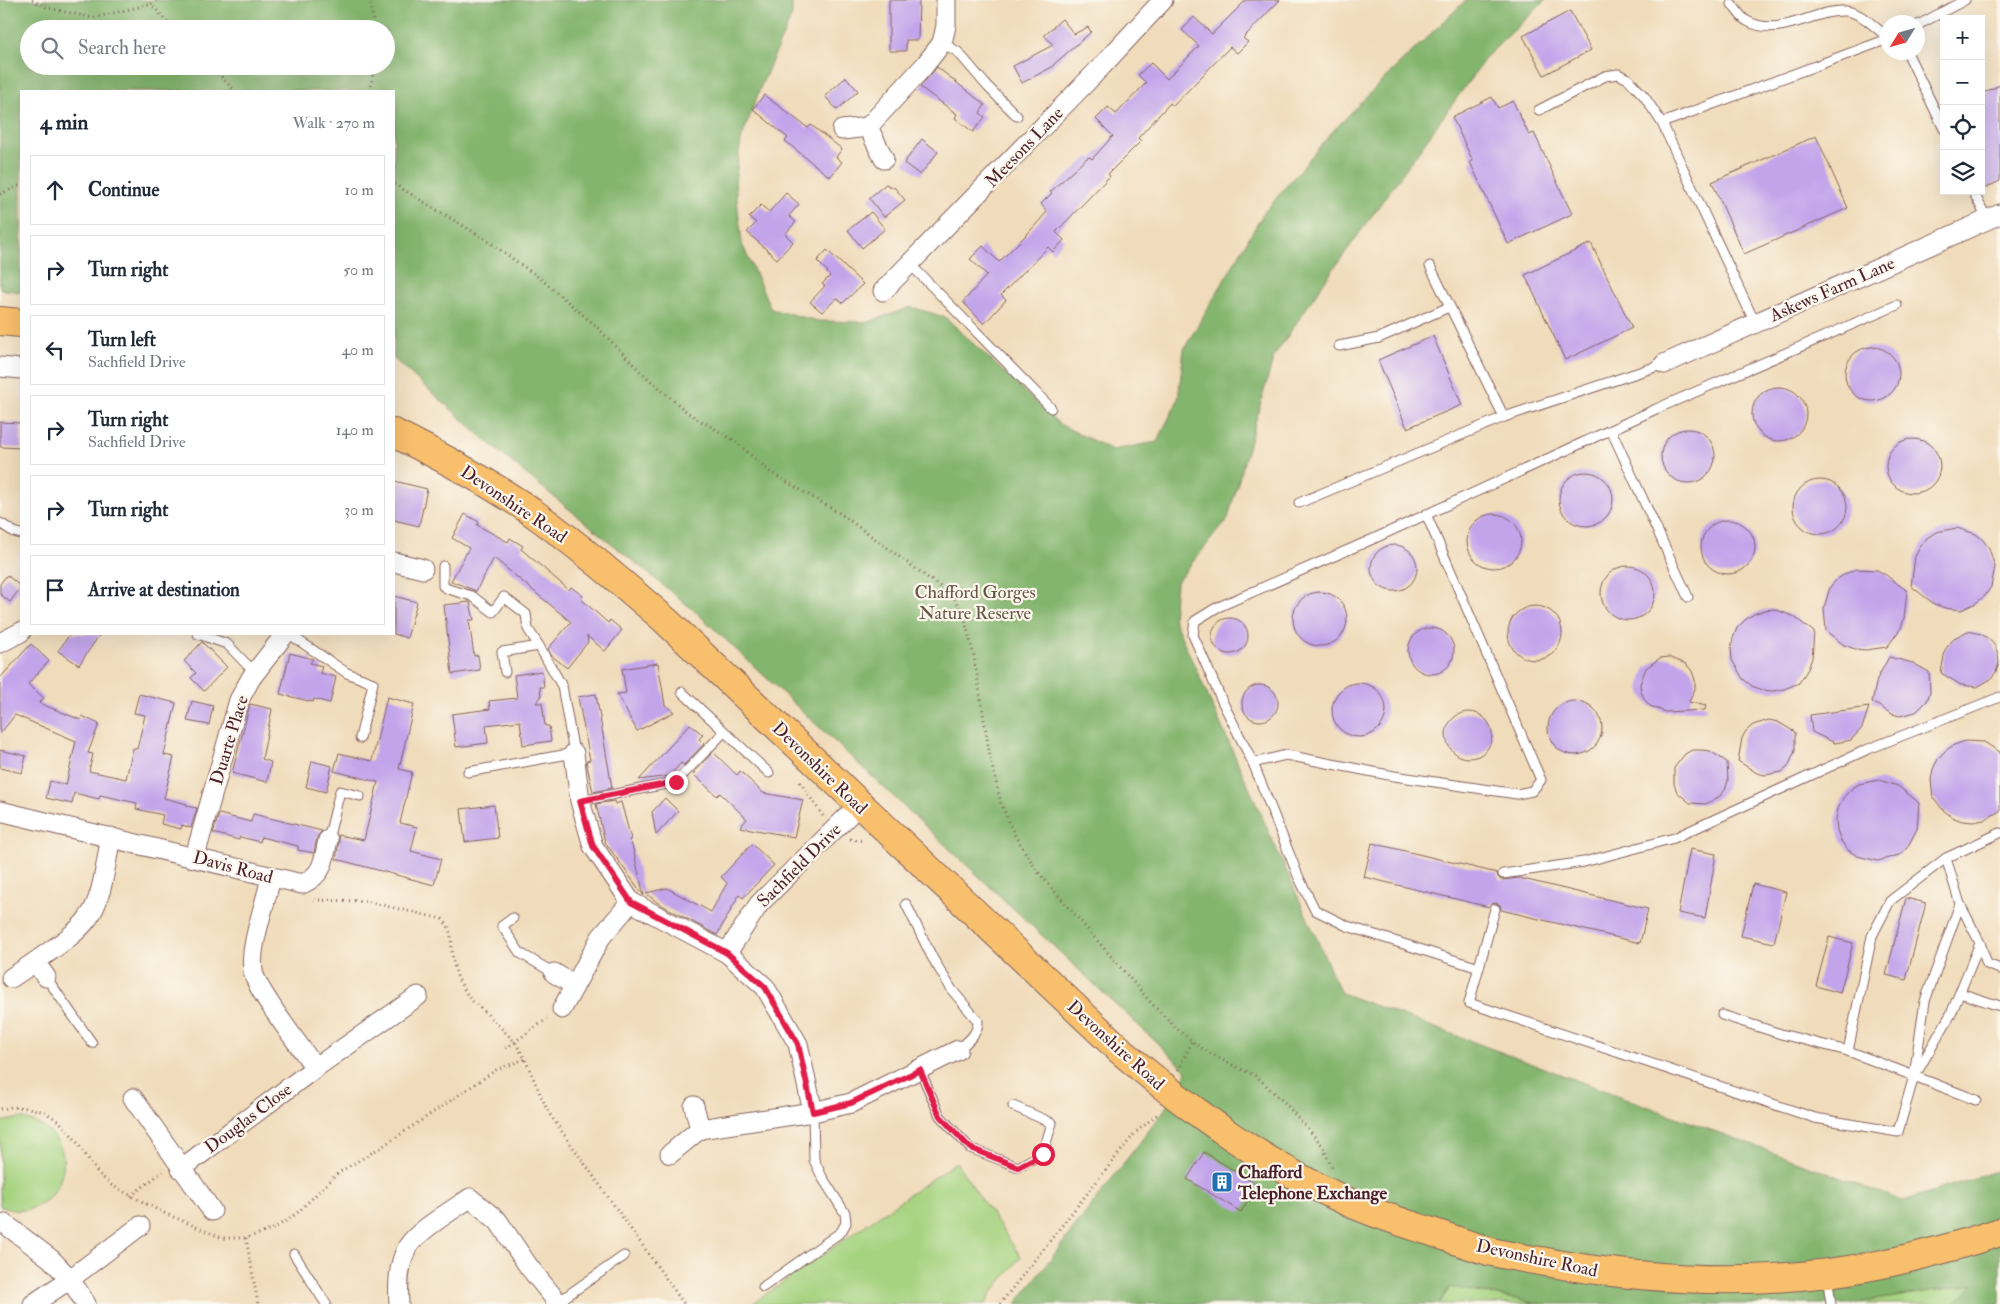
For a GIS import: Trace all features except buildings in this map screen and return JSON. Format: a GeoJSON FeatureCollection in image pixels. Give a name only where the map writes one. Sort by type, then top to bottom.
{"type":"FeatureCollection","features":[{"type":"Feature","properties":{"kind":"main road"},"geometry":{"type":"LineString","coordinates":[[0,321],[20,323]]}},
{"type":"Feature","properties":{"kind":"main road","name":"Devonshire Road"},"geometry":{"type":"LineString","coordinates":[[395,434],[442,458],[528,510],[599,563],[665,620],[1082,1016],[1161,1086],[1190,1108],[1260,1154],[1345,1201],[1492,1252],[1609,1273],[1679,1278],[1748,1279],[1826,1273],[1876,1265],[2000,1232]]}},
{"type":"Feature","properties":{"kind":"street"},"geometry":{"type":"LineString","coordinates":[[842,130],[868,128],[924,66],[942,43],[946,26],[946,0]]}},
{"type":"Feature","properties":{"kind":"street","name":"Meesons Lane"},"geometry":{"type":"LineString","coordinates":[[883,292],[1102,66],[1163,0]]}},
{"type":"Feature","properties":{"kind":"street"},"geometry":{"type":"LineString","coordinates":[[868,128],[884,159]]}},
{"type":"Feature","properties":{"kind":"street","name":"Askews Farm Lane"},"geometry":{"type":"LineString","coordinates":[[1664,364],[1993,217]]}},
{"type":"Feature","properties":{"kind":"street"},"geometry":{"type":"LineString","coordinates":[[0,367],[20,369]]}},
{"type":"Feature","properties":{"kind":"street"},"geometry":{"type":"LineString","coordinates":[[395,562],[423,569]]}},
{"type":"Feature","properties":{"kind":"street"},"geometry":{"type":"LineString","coordinates":[[0,644],[20,633]]}},
{"type":"Feature","properties":{"kind":"street","name":"Duarte Place"},"geometry":{"type":"LineString","coordinates":[[196,856],[238,700],[254,673],[284,635]]}},
{"type":"Feature","properties":{"kind":"street"},"geometry":{"type":"LineString","coordinates":[[574,753],[580,801],[593,846],[631,902],[727,953],[765,987],[798,1044],[813,1112]]}},
{"type":"Feature","properties":{"kind":"street","name":"Sachfield Drive"},"geometry":{"type":"LineString","coordinates":[[727,953],[759,904],[859,805]]}},
{"type":"Feature","properties":{"kind":"street","name":"Davis Road"},"geometry":{"type":"LineString","coordinates":[[0,810],[196,856],[302,884],[315,878],[322,866],[328,840]]}},
{"type":"Feature","properties":{"kind":"street"},"geometry":{"type":"LineString","coordinates":[[11,978],[35,962],[89,918],[96,904],[111,837]]}},
{"type":"Feature","properties":{"kind":"street"},"geometry":{"type":"LineString","coordinates":[[271,877],[253,951],[253,972],[263,993],[315,1068]]}},
{"type":"Feature","properties":{"kind":"street"},"geometry":{"type":"LineString","coordinates":[[562,1009],[601,937],[631,902]]}},
{"type":"Feature","properties":{"kind":"street"},"geometry":{"type":"LineString","coordinates":[[35,962],[46,977]]}},
{"type":"Feature","properties":{"kind":"street"},"geometry":{"type":"LineString","coordinates":[[554,973],[574,985]]}},
{"type":"Feature","properties":{"kind":"street","name":"Douglas Close"},"geometry":{"type":"LineString","coordinates":[[178,1165],[418,996]]}},
{"type":"Feature","properties":{"kind":"street"},"geometry":{"type":"LineString","coordinates":[[670,1154],[700,1129],[813,1112],[851,1103],[958,1050]]}},
{"type":"Feature","properties":{"kind":"street"},"geometry":{"type":"LineString","coordinates":[[133,1098],[212,1212]]}},
{"type":"Feature","properties":{"kind":"street"},"geometry":{"type":"LineString","coordinates":[[694,1106],[700,1129]]}},
{"type":"Feature","properties":{"kind":"street"},"geometry":{"type":"LineString","coordinates":[[399,1304],[398,1281],[406,1249],[420,1234],[470,1198],[498,1221],[529,1267],[558,1303]]}},
{"type":"Feature","properties":{"kind":"street"},"geometry":{"type":"LineString","coordinates":[[5,1224],[51,1259],[70,1279],[86,1304]]}},
{"type":"Feature","properties":{"kind":"street"},"geometry":{"type":"LineString","coordinates":[[33,1304],[70,1279],[140,1226]]}},
{"type":"Feature","properties":{"kind":"lane"},"geometry":{"type":"LineString","coordinates":[[1925,21],[1965,0]]}},
{"type":"Feature","properties":{"kind":"lane"},"geometry":{"type":"LineString","coordinates":[[1732,4],[1746,21],[1760,26],[1789,24],[1830,13],[1846,11],[1862,16],[1880,32]]}},
{"type":"Feature","properties":{"kind":"lane"},"geometry":{"type":"LineString","coordinates":[[1662,123],[1880,42]]}},
{"type":"Feature","properties":{"kind":"lane"},"geometry":{"type":"LineString","coordinates":[[942,43],[958,52],[987,86],[1017,116]]}},
{"type":"Feature","properties":{"kind":"lane"},"geometry":{"type":"LineString","coordinates":[[1911,60],[1940,121]]}},
{"type":"Feature","properties":{"kind":"lane"},"geometry":{"type":"LineString","coordinates":[[1539,110],[1606,76],[1618,74],[1628,79],[1644,96],[1662,123],[1755,323]]}},
{"type":"Feature","properties":{"kind":"lane"},"geometry":{"type":"LineString","coordinates":[[1977,195],[1993,217]]}},
{"type":"Feature","properties":{"kind":"lane"},"geometry":{"type":"LineString","coordinates":[[910,264],[1050,408]]}},
{"type":"Feature","properties":{"kind":"lane"},"geometry":{"type":"LineString","coordinates":[[1430,266],[1504,417]]}},
{"type":"Feature","properties":{"kind":"lane"},"geometry":{"type":"LineString","coordinates":[[1479,968],[1348,926],[1315,910],[1299,878],[1252,763],[1222,701],[1194,635],[1195,621],[1216,608],[1611,430],[1897,306]]}},
{"type":"Feature","properties":{"kind":"lane"},"geometry":{"type":"LineString","coordinates":[[1339,346],[1379,338],[1449,307]]}},
{"type":"Feature","properties":{"kind":"lane"},"geometry":{"type":"LineString","coordinates":[[1298,503],[1504,417],[1664,364]]}},
{"type":"Feature","properties":{"kind":"lane"},"geometry":{"type":"LineString","coordinates":[[1611,430],[1688,597]]}},
{"type":"Feature","properties":{"kind":"lane"},"geometry":{"type":"LineString","coordinates":[[1252,763],[1286,755],[1394,776],[1517,794],[1532,791],[1541,780],[1426,514]]}},
{"type":"Feature","properties":{"kind":"lane"},"geometry":{"type":"LineString","coordinates":[[0,522],[14,532],[20,534]]}},
{"type":"Feature","properties":{"kind":"lane"},"geometry":{"type":"LineString","coordinates":[[443,566],[443,586],[448,590],[472,596],[493,612],[504,597],[526,614],[528,629],[562,686],[574,753],[468,772]]}},
{"type":"Feature","properties":{"kind":"lane"},"geometry":{"type":"LineString","coordinates":[[201,635],[227,644],[254,673]]}},
{"type":"Feature","properties":{"kind":"lane"},"geometry":{"type":"LineString","coordinates":[[290,635],[347,673],[373,683],[360,738]]}},
{"type":"Feature","properties":{"kind":"lane"},"geometry":{"type":"LineString","coordinates":[[505,672],[502,652],[538,646]]}},
{"type":"Feature","properties":{"kind":"lane"},"geometry":{"type":"LineString","coordinates":[[682,692],[769,773]]}},
{"type":"Feature","properties":{"kind":"lane"},"geometry":{"type":"LineString","coordinates":[[1503,874],[1584,862],[1674,838],[1866,750],[2000,697]]}},
{"type":"Feature","properties":{"kind":"lane"},"geometry":{"type":"LineString","coordinates":[[580,801],[676,782],[724,732]]}},
{"type":"Feature","properties":{"kind":"lane"},"geometry":{"type":"LineString","coordinates":[[328,840],[340,791],[360,796]]}},
{"type":"Feature","properties":{"kind":"lane"},"geometry":{"type":"LineString","coordinates":[[1848,1051],[1872,936],[1890,901],[1946,858],[2000,833]]}},
{"type":"Feature","properties":{"kind":"lane"},"geometry":{"type":"LineString","coordinates":[[1946,858],[1960,904],[1980,943],[1987,964],[2000,969]]}},
{"type":"Feature","properties":{"kind":"lane"},"geometry":{"type":"LineString","coordinates":[[906,904],[932,957],[952,990],[978,1021],[978,1028],[971,1038],[958,1050]]}},
{"type":"Feature","properties":{"kind":"lane"},"geometry":{"type":"LineString","coordinates":[[1495,909],[1469,1003],[1815,1118],[1898,1132],[1914,1076],[1925,1002],[1960,904]]}},
{"type":"Feature","properties":{"kind":"lane"},"geometry":{"type":"LineString","coordinates":[[513,918],[502,926],[520,953],[554,973]]}},
{"type":"Feature","properties":{"kind":"lane"},"geometry":{"type":"LineString","coordinates":[[1914,1076],[1952,1014],[1980,943]]}},
{"type":"Feature","properties":{"kind":"lane"},"geometry":{"type":"LineString","coordinates":[[46,977],[92,1043]]}},
{"type":"Feature","properties":{"kind":"lane"},"geometry":{"type":"LineString","coordinates":[[1960,993],[2000,1006]]}},
{"type":"Feature","properties":{"kind":"lane"},"geometry":{"type":"LineString","coordinates":[[1722,1015],[1781,1034],[1848,1051],[1976,1100]]}},
{"type":"Feature","properties":{"kind":"lane"},"geometry":{"type":"LineString","coordinates":[[920,1070],[940,1116],[970,1148],[1018,1167],[1043,1154],[1052,1122],[1014,1106]]}},
{"type":"Feature","properties":{"kind":"lane"},"geometry":{"type":"LineString","coordinates":[[763,1287],[842,1232],[846,1223],[845,1214],[822,1178],[814,1160],[813,1112]]}},
{"type":"Feature","properties":{"kind":"lane"},"geometry":{"type":"LineString","coordinates":[[294,1254],[326,1304]]}},
{"type":"Feature","properties":{"kind":"lane"},"geometry":{"type":"LineString","coordinates":[[558,1303],[624,1256]]}},
{"type":"Feature","properties":{"kind":"lane"},"geometry":{"type":"LineString","coordinates":[[1826,1273],[1831,1304]]}},
{"type":"Feature","properties":{"kind":"path"},"geometry":{"type":"LineString","coordinates":[[32,0],[48,8],[93,18],[151,4],[156,0]]}},
{"type":"Feature","properties":{"kind":"path"},"geometry":{"type":"LineString","coordinates":[[368,0],[373,20]]}},
{"type":"Feature","properties":{"kind":"path"},"geometry":{"type":"LineString","coordinates":[[151,4],[166,20]]}},
{"type":"Feature","properties":{"kind":"path"},"geometry":{"type":"LineString","coordinates":[[220,75],[234,90]]}},
{"type":"Feature","properties":{"kind":"path"},"geometry":{"type":"LineString","coordinates":[[370,90],[373,75]]}},
{"type":"Feature","properties":{"kind":"path"},"geometry":{"type":"LineString","coordinates":[[0,194],[20,185]]}},
{"type":"Feature","properties":{"kind":"path"},"geometry":{"type":"LineString","coordinates":[[395,185],[485,239],[541,279],[596,326],[641,372],[688,412],[734,442],[770,472],[841,514],[953,596],[963,613],[974,656],[990,757],[1001,803],[1014,834],[1038,872],[1153,1005],[1192,1041],[1226,1062],[1256,1076],[1286,1102],[1322,1145]]}},
{"type":"Feature","properties":{"kind":"path"},"geometry":{"type":"LineString","coordinates":[[313,900],[365,901],[442,919],[451,936],[453,962],[462,986],[470,999],[515,1042],[525,1059],[548,1112],[684,1304]]}},
{"type":"Feature","properties":{"kind":"path"},"geometry":{"type":"LineString","coordinates":[[506,1048],[562,1009]]}},
{"type":"Feature","properties":{"kind":"path"},"geometry":{"type":"LineString","coordinates":[[1180,1068],[1192,1041]]}},
{"type":"Feature","properties":{"kind":"path"},"geometry":{"type":"LineString","coordinates":[[0,1109],[11,1107],[28,1108],[44,1112],[60,1122],[104,1180],[162,1212],[222,1238],[246,1238],[271,1230],[286,1221],[297,1213],[338,1173],[383,1146],[496,1070],[525,1059]]}},
{"type":"Feature","properties":{"kind":"path"},"geometry":{"type":"LineString","coordinates":[[1000,1304],[1135,1133],[1164,1107]]}},
{"type":"Feature","properties":{"kind":"path"},"geometry":{"type":"LineString","coordinates":[[131,1196],[178,1165]]}},
{"type":"Feature","properties":{"kind":"path"},"geometry":{"type":"LineString","coordinates":[[246,1238],[258,1304]]}},
{"type":"Feature","properties":{"kind":"green space","name":"Chafford Gorges Nature Reserve"},"geometry":{"type":"Polygon","coordinates":[[[0,0],[792,0],[792,15],[761,86],[741,140],[735,182],[742,244],[771,309],[818,321],[868,322],[911,307],[945,317],[1059,424],[1112,450],[1157,442],[1178,400],[1184,349],[1263,214],[1332,132],[1466,0],[1546,0],[1487,56],[1322,285],[1274,356],[1228,518],[1176,583],[1173,618],[1341,993],[1903,1201],[2000,1170],[2000,1304],[1954,1304],[1974,1284],[1851,1304],[1541,1304],[1450,1287],[1439,1304],[1016,1304],[1163,1112],[1187,1071],[697,613],[505,457],[395,360],[395,90],[20,90],[20,292],[0,289],[0,0]]]}},
{"type":"Feature","properties":{"kind":"green space"},"geometry":{"type":"Polygon","coordinates":[[[20,1118],[44,1127],[58,1142],[63,1160],[61,1178],[52,1194],[39,1205],[21,1210],[0,1206],[0,1122],[20,1118]]]}},
{"type":"Feature","properties":{"kind":"green space"},"geometry":{"type":"Polygon","coordinates":[[[956,1162],[1021,1257],[991,1294],[986,1304],[752,1304],[956,1162]]]}},
{"type":"Feature","properties":{"kind":"green space"},"geometry":{"type":"Polygon","coordinates":[[[1976,1283],[1954,1304],[1851,1304],[1976,1283]]]}},
{"type":"Feature","properties":{"kind":"green space"},"geometry":{"type":"Polygon","coordinates":[[[1450,1287],[1541,1304],[1439,1304],[1450,1287]]]}},
{"type":"Feature","properties":{"kind":"place","name":"Chafford Telephone Exchange"},"geometry":{"type":"Point","coordinates":[1222,1182]}},
{"type":"Feature","properties":{"kind":"route"},"geometry":{"type":"LineString","coordinates":[[676,782],[580,801],[593,846],[631,902],[727,953],[765,987],[798,1044],[813,1112],[851,1103],[920,1070],[940,1116],[970,1148],[1018,1167],[1043,1154]]}}]}
